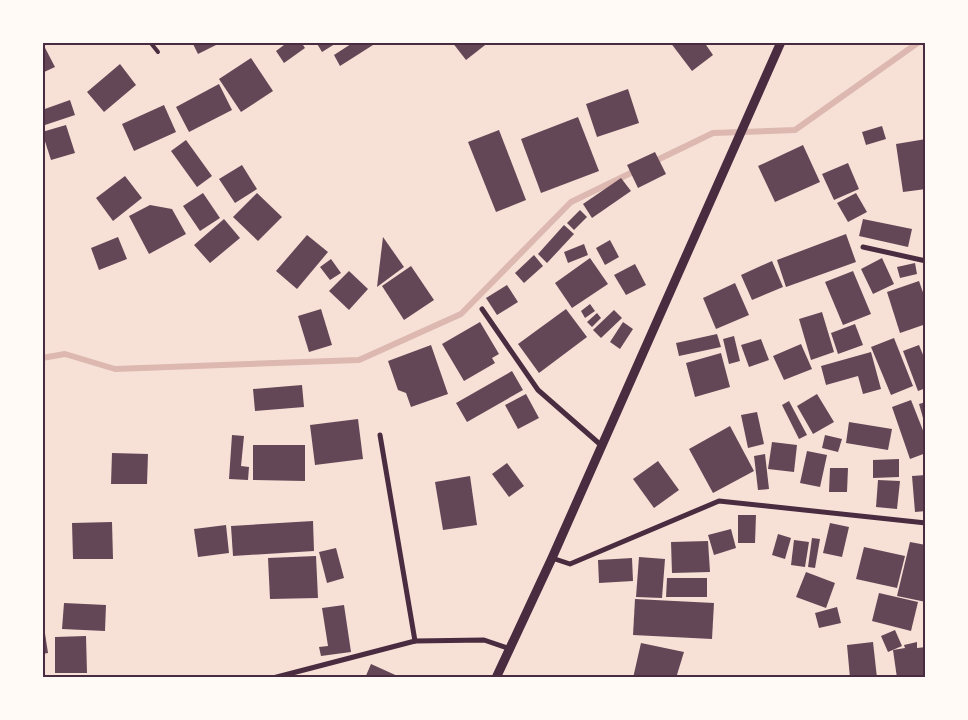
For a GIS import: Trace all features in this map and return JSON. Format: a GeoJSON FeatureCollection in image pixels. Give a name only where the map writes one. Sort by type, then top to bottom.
{"type":"FeatureCollection","features":[{"type":"Feature","properties":{"kind":"street"},"geometry":{"type":"LineString","coordinates":[[496,678],[552,558],[781,42]]}},
{"type":"Feature","properties":{"kind":"street"},"geometry":{"type":"LineString","coordinates":[[863,247],[926,261]]}},
{"type":"Feature","properties":{"kind":"street"},"geometry":{"type":"LineString","coordinates":[[482,309],[538,390],[602,446]]}},
{"type":"Feature","properties":{"kind":"street"},"geometry":{"type":"LineString","coordinates":[[380,435],[415,641]]}},
{"type":"Feature","properties":{"kind":"street"},"geometry":{"type":"LineString","coordinates":[[552,558],[570,564],[719,501],[926,523]]}},
{"type":"Feature","properties":{"kind":"street"},"geometry":{"type":"LineString","coordinates":[[273,678],[415,641],[484,640],[510,649]]}},
{"type":"Feature","properties":{"kind":"lane"},"geometry":{"type":"LineString","coordinates":[[150,42],[158,52]]}},
{"type":"Feature","properties":{"kind":"building"},"geometry":{"type":"Polygon","coordinates":[[[42,42],[55,67],[42,73],[42,42]]]}},
{"type":"Feature","properties":{"kind":"building"},"geometry":{"type":"Polygon","coordinates":[[[192,42],[222,42],[198,54],[192,42]]]}},
{"type":"Feature","properties":{"kind":"building"},"geometry":{"type":"Polygon","coordinates":[[[288,42],[301,42],[305,48],[284,63],[276,51],[288,42]]]}},
{"type":"Feature","properties":{"kind":"building"},"geometry":{"type":"Polygon","coordinates":[[[316,42],[338,42],[322,52],[316,42]]]}},
{"type":"Feature","properties":{"kind":"building"},"geometry":{"type":"Polygon","coordinates":[[[354,42],[372,42],[373,45],[340,66],[334,55],[354,42]]]}},
{"type":"Feature","properties":{"kind":"building"},"geometry":{"type":"Polygon","coordinates":[[[452,42],[489,42],[466,60],[452,42]]]}},
{"type":"Feature","properties":{"kind":"building"},"geometry":{"type":"Polygon","coordinates":[[[670,42],[704,42],[713,55],[692,71],[670,42]]]}},
{"type":"Feature","properties":{"kind":"building"},"geometry":{"type":"Polygon","coordinates":[[[251,58],[273,91],[241,112],[219,79],[251,58]]]}},
{"type":"Feature","properties":{"kind":"building"},"geometry":{"type":"Polygon","coordinates":[[[120,64],[136,85],[104,112],[87,92],[120,64]]]}},
{"type":"Feature","properties":{"kind":"building"},"geometry":{"type":"Polygon","coordinates":[[[219,84],[232,110],[189,132],[176,107],[219,84]]]}},
{"type":"Feature","properties":{"kind":"building"},"geometry":{"type":"Polygon","coordinates":[[[628,89],[639,123],[597,137],[586,104],[628,89]]]}},
{"type":"Feature","properties":{"kind":"building"},"geometry":{"type":"Polygon","coordinates":[[[70,100],[75,115],[42,126],[42,110],[70,100]]]}},
{"type":"Feature","properties":{"kind":"building"},"geometry":{"type":"Polygon","coordinates":[[[164,105],[176,132],[134,151],[122,124],[164,105]]]}},
{"type":"Feature","properties":{"kind":"building"},"geometry":{"type":"Polygon","coordinates":[[[578,117],[599,171],[541,193],[521,139],[578,117]]]}},
{"type":"Feature","properties":{"kind":"building"},"geometry":{"type":"Polygon","coordinates":[[[66,125],[75,153],[51,160],[42,132],[66,125]]]}},
{"type":"Feature","properties":{"kind":"building"},"geometry":{"type":"Polygon","coordinates":[[[882,126],[886,139],[866,145],[862,132],[882,126]]]}},
{"type":"Feature","properties":{"kind":"building"},"geometry":{"type":"Polygon","coordinates":[[[499,130],[526,200],[496,212],[468,142],[499,130]]]}},
{"type":"Feature","properties":{"kind":"building"},"geometry":{"type":"Polygon","coordinates":[[[926,139],[926,189],[903,192],[896,144],[926,139]]]}},
{"type":"Feature","properties":{"kind":"building"},"geometry":{"type":"Polygon","coordinates":[[[186,140],[212,176],[197,187],[171,151],[186,140]]]}},
{"type":"Feature","properties":{"kind":"building"},"geometry":{"type":"Polygon","coordinates":[[[803,145],[820,182],[775,202],[758,166],[803,145]]]}},
{"type":"Feature","properties":{"kind":"building"},"geometry":{"type":"Polygon","coordinates":[[[655,152],[666,174],[638,188],[627,165],[655,152]]]}},
{"type":"Feature","properties":{"kind":"building"},"geometry":{"type":"Polygon","coordinates":[[[848,163],[859,189],[834,200],[822,174],[848,163]]]}},
{"type":"Feature","properties":{"kind":"building"},"geometry":{"type":"Polygon","coordinates":[[[242,165],[257,189],[235,203],[219,179],[242,165]]]}},
{"type":"Feature","properties":{"kind":"building"},"geometry":{"type":"Polygon","coordinates":[[[125,176],[142,198],[113,221],[96,198],[125,176]]]}},
{"type":"Feature","properties":{"kind":"building"},"geometry":{"type":"Polygon","coordinates":[[[621,178],[631,191],[592,218],[583,204],[621,178]]]}},
{"type":"Feature","properties":{"kind":"building"},"geometry":{"type":"Polygon","coordinates":[[[203,193],[220,218],[200,231],[183,206],[203,193]]]}},
{"type":"Feature","properties":{"kind":"building"},"geometry":{"type":"Polygon","coordinates":[[[257,193],[282,217],[258,241],[233,217],[257,193]]]}},
{"type":"Feature","properties":{"kind":"building"},"geometry":{"type":"Polygon","coordinates":[[[856,193],[867,212],[848,222],[837,203],[856,193]]]}},
{"type":"Feature","properties":{"kind":"building"},"geometry":{"type":"Polygon","coordinates":[[[150,205],[172,209],[186,234],[149,254],[129,216],[150,205]]]}},
{"type":"Feature","properties":{"kind":"building"},"geometry":{"type":"Polygon","coordinates":[[[580,210],[587,217],[574,230],[567,223],[580,210]]]}},
{"type":"Feature","properties":{"kind":"building"},"geometry":{"type":"Polygon","coordinates":[[[224,219],[240,238],[210,263],[194,245],[224,219]]]}},
{"type":"Feature","properties":{"kind":"building"},"geometry":{"type":"Polygon","coordinates":[[[863,219],[912,229],[908,247],[859,236],[863,219]]]}},
{"type":"Feature","properties":{"kind":"building"},"geometry":{"type":"Polygon","coordinates":[[[564,225],[574,234],[547,263],[538,254],[564,225]]]}},
{"type":"Feature","properties":{"kind":"building"},"geometry":{"type":"Polygon","coordinates":[[[846,234],[856,262],[786,287],[777,260],[846,234]]]}},
{"type":"Feature","properties":{"kind":"building"},"geometry":{"type":"Polygon","coordinates":[[[307,235],[328,252],[297,289],[276,271],[307,235]]]}},
{"type":"Feature","properties":{"kind":"building"},"geometry":{"type":"Polygon","coordinates":[[[118,237],[127,259],[99,270],[91,248],[118,237]]]}},
{"type":"Feature","properties":{"kind":"building"},"geometry":{"type":"Polygon","coordinates":[[[383,237],[404,267],[377,287],[383,237]]]}},
{"type":"Feature","properties":{"kind":"building"},"geometry":{"type":"Polygon","coordinates":[[[610,240],[619,257],[605,265],[596,248],[610,240]]]}},
{"type":"Feature","properties":{"kind":"building"},"geometry":{"type":"Polygon","coordinates":[[[584,244],[588,255],[568,263],[564,252],[584,244]]]}},
{"type":"Feature","properties":{"kind":"building"},"geometry":{"type":"Polygon","coordinates":[[[534,255],[543,266],[524,283],[515,273],[534,255]]]}},
{"type":"Feature","properties":{"kind":"building"},"geometry":{"type":"Polygon","coordinates":[[[590,258],[608,284],[572,308],[555,283],[590,258]]]}},
{"type":"Feature","properties":{"kind":"building"},"geometry":{"type":"Polygon","coordinates":[[[882,258],[894,284],[873,294],[861,269],[882,258]]]}},
{"type":"Feature","properties":{"kind":"building"},"geometry":{"type":"Polygon","coordinates":[[[331,259],[341,273],[330,280],[320,267],[331,259]]]}},
{"type":"Feature","properties":{"kind":"building"},"geometry":{"type":"Polygon","coordinates":[[[772,261],[783,287],[752,300],[741,275],[772,261]]]}},
{"type":"Feature","properties":{"kind":"building"},"geometry":{"type":"Polygon","coordinates":[[[915,263],[917,274],[900,278],[897,267],[915,263]]]}},
{"type":"Feature","properties":{"kind":"building"},"geometry":{"type":"Polygon","coordinates":[[[635,264],[646,285],[626,295],[614,275],[635,264]]]}},
{"type":"Feature","properties":{"kind":"building"},"geometry":{"type":"Polygon","coordinates":[[[411,266],[434,300],[404,320],[382,286],[411,266]]]}},
{"type":"Feature","properties":{"kind":"building"},"geometry":{"type":"Polygon","coordinates":[[[349,271],[368,289],[349,310],[329,291],[349,271]]]}},
{"type":"Feature","properties":{"kind":"building"},"geometry":{"type":"Polygon","coordinates":[[[853,271],[871,314],[843,325],[825,282],[853,271]]]}},
{"type":"Feature","properties":{"kind":"building"},"geometry":{"type":"Polygon","coordinates":[[[919,281],[926,301],[926,324],[900,333],[887,292],[919,281]]]}},
{"type":"Feature","properties":{"kind":"building"},"geometry":{"type":"Polygon","coordinates":[[[735,283],[749,315],[716,329],[703,298],[735,283]]]}},
{"type":"Feature","properties":{"kind":"building"},"geometry":{"type":"Polygon","coordinates":[[[507,285],[518,302],[497,315],[486,298],[507,285]]]}},
{"type":"Feature","properties":{"kind":"building"},"geometry":{"type":"Polygon","coordinates":[[[590,304],[595,311],[585,318],[581,311],[590,304]]]}},
{"type":"Feature","properties":{"kind":"building"},"geometry":{"type":"Polygon","coordinates":[[[321,309],[332,345],[309,352],[298,316],[321,309]]]}},
{"type":"Feature","properties":{"kind":"building"},"geometry":{"type":"Polygon","coordinates":[[[566,309],[587,337],[539,373],[518,344],[566,309]]]}},
{"type":"Feature","properties":{"kind":"building"},"geometry":{"type":"Polygon","coordinates":[[[614,310],[622,318],[601,338],[593,330],[614,310]]]}},
{"type":"Feature","properties":{"kind":"building"},"geometry":{"type":"Polygon","coordinates":[[[822,312],[834,352],[811,360],[799,319],[822,312]]]}},
{"type":"Feature","properties":{"kind":"building"},"geometry":{"type":"Polygon","coordinates":[[[597,313],[601,318],[592,327],[587,322],[597,313]]]}},
{"type":"Feature","properties":{"kind":"building"},"geometry":{"type":"Polygon","coordinates":[[[480,322],[499,354],[492,358],[495,363],[464,381],[442,344],[480,322]]]}},
{"type":"Feature","properties":{"kind":"building"},"geometry":{"type":"Polygon","coordinates":[[[623,322],[633,329],[620,349],[610,342],[623,322]]]}},
{"type":"Feature","properties":{"kind":"building"},"geometry":{"type":"Polygon","coordinates":[[[855,324],[863,345],[838,354],[831,333],[855,324]]]}},
{"type":"Feature","properties":{"kind":"building"},"geometry":{"type":"Polygon","coordinates":[[[717,334],[721,347],[679,356],[676,343],[717,334]]]}},
{"type":"Feature","properties":{"kind":"building"},"geometry":{"type":"Polygon","coordinates":[[[734,336],[740,361],[729,364],[723,339],[734,336]]]}},
{"type":"Feature","properties":{"kind":"building"},"geometry":{"type":"Polygon","coordinates":[[[894,338],[913,386],[891,395],[871,347],[894,338]]]}},
{"type":"Feature","properties":{"kind":"building"},"geometry":{"type":"Polygon","coordinates":[[[761,339],[769,360],[749,367],[741,345],[761,339]]]}},
{"type":"Feature","properties":{"kind":"building"},"geometry":{"type":"Polygon","coordinates":[[[801,344],[812,369],[784,380],[773,356],[801,344]]]}},
{"type":"Feature","properties":{"kind":"building"},"geometry":{"type":"Polygon","coordinates":[[[431,345],[448,394],[411,407],[406,393],[398,390],[388,361],[431,345]]]}},
{"type":"Feature","properties":{"kind":"building"},"geometry":{"type":"Polygon","coordinates":[[[919,345],[926,362],[926,388],[918,391],[903,351],[919,345]]]}},
{"type":"Feature","properties":{"kind":"building"},"geometry":{"type":"Polygon","coordinates":[[[871,352],[881,389],[863,394],[858,376],[826,385],[821,366],[871,352]]]}},
{"type":"Feature","properties":{"kind":"building"},"geometry":{"type":"Polygon","coordinates":[[[721,353],[730,387],[695,397],[686,363],[721,353]]]}},
{"type":"Feature","properties":{"kind":"building"},"geometry":{"type":"Polygon","coordinates":[[[512,371],[523,390],[467,422],[456,403],[512,371]]]}},
{"type":"Feature","properties":{"kind":"building"},"geometry":{"type":"Polygon","coordinates":[[[302,385],[304,407],[255,411],[253,389],[302,385]]]}},
{"type":"Feature","properties":{"kind":"building"},"geometry":{"type":"Polygon","coordinates":[[[526,394],[539,418],[518,429],[505,405],[526,394]]]}},
{"type":"Feature","properties":{"kind":"building"},"geometry":{"type":"Polygon","coordinates":[[[817,394],[834,422],[813,434],[797,406],[817,394]]]}},
{"type":"Feature","properties":{"kind":"building"},"geometry":{"type":"Polygon","coordinates":[[[911,400],[926,438],[926,453],[910,459],[892,407],[911,400]]]}},
{"type":"Feature","properties":{"kind":"building"},"geometry":{"type":"Polygon","coordinates":[[[789,401],[807,435],[799,439],[782,405],[789,401]]]}},
{"type":"Feature","properties":{"kind":"building"},"geometry":{"type":"Polygon","coordinates":[[[926,402],[926,425],[925,425],[919,404],[926,402]]]}},
{"type":"Feature","properties":{"kind":"building"},"geometry":{"type":"Polygon","coordinates":[[[757,412],[764,444],[748,448],[741,415],[757,412]]]}},
{"type":"Feature","properties":{"kind":"building"},"geometry":{"type":"Polygon","coordinates":[[[358,419],[363,459],[315,465],[310,425],[358,419]]]}},
{"type":"Feature","properties":{"kind":"building"},"geometry":{"type":"Polygon","coordinates":[[[849,422],[892,429],[888,450],[846,443],[849,422]]]}},
{"type":"Feature","properties":{"kind":"building"},"geometry":{"type":"Polygon","coordinates":[[[730,426],[754,471],[713,493],[689,449],[730,426]]]}},
{"type":"Feature","properties":{"kind":"building"},"geometry":{"type":"Polygon","coordinates":[[[232,435],[244,436],[241,466],[249,467],[248,480],[229,479],[232,435]]]}},
{"type":"Feature","properties":{"kind":"building"},"geometry":{"type":"Polygon","coordinates":[[[825,435],[842,439],[838,452],[822,448],[825,435]]]}},
{"type":"Feature","properties":{"kind":"building"},"geometry":{"type":"Polygon","coordinates":[[[772,442],[797,445],[794,472],[768,469],[772,442]]]}},
{"type":"Feature","properties":{"kind":"building"},"geometry":{"type":"Polygon","coordinates":[[[253,445],[305,445],[305,481],[253,480],[253,445]]]}},
{"type":"Feature","properties":{"kind":"building"},"geometry":{"type":"Polygon","coordinates":[[[807,451],[827,455],[820,487],[800,483],[807,451]]]}},
{"type":"Feature","properties":{"kind":"building"},"geometry":{"type":"Polygon","coordinates":[[[112,453],[148,454],[147,484],[111,484],[112,453]]]}},
{"type":"Feature","properties":{"kind":"building"},"geometry":{"type":"Polygon","coordinates":[[[765,454],[769,489],[758,490],[754,456],[765,454]]]}},
{"type":"Feature","properties":{"kind":"building"},"geometry":{"type":"Polygon","coordinates":[[[899,459],[899,477],[873,478],[873,460],[899,459]]]}},
{"type":"Feature","properties":{"kind":"building"},"geometry":{"type":"Polygon","coordinates":[[[658,461],[679,490],[654,508],[633,479],[658,461]]]}},
{"type":"Feature","properties":{"kind":"building"},"geometry":{"type":"Polygon","coordinates":[[[507,463],[524,486],[509,497],[492,474],[507,463]]]}},
{"type":"Feature","properties":{"kind":"building"},"geometry":{"type":"Polygon","coordinates":[[[830,468],[848,468],[847,492],[829,492],[830,468]]]}},
{"type":"Feature","properties":{"kind":"building"},"geometry":{"type":"Polygon","coordinates":[[[926,475],[926,511],[915,512],[912,476],[926,475]]]}},
{"type":"Feature","properties":{"kind":"building"},"geometry":{"type":"Polygon","coordinates":[[[470,476],[477,525],[443,530],[435,482],[470,476]]]}},
{"type":"Feature","properties":{"kind":"building"},"geometry":{"type":"Polygon","coordinates":[[[878,480],[900,481],[897,509],[876,507],[878,480]]]}},
{"type":"Feature","properties":{"kind":"building"},"geometry":{"type":"Polygon","coordinates":[[[738,515],[756,515],[755,543],[738,543],[738,515]]]}},
{"type":"Feature","properties":{"kind":"building"},"geometry":{"type":"Polygon","coordinates":[[[313,521],[314,551],[233,556],[231,526],[313,521]]]}},
{"type":"Feature","properties":{"kind":"building"},"geometry":{"type":"Polygon","coordinates":[[[112,522],[113,559],[73,559],[72,523],[112,522]]]}},
{"type":"Feature","properties":{"kind":"building"},"geometry":{"type":"Polygon","coordinates":[[[830,523],[849,527],[842,557],[823,553],[830,523]]]}},
{"type":"Feature","properties":{"kind":"building"},"geometry":{"type":"Polygon","coordinates":[[[226,525],[229,553],[198,557],[194,529],[226,525]]]}},
{"type":"Feature","properties":{"kind":"building"},"geometry":{"type":"Polygon","coordinates":[[[731,529],[736,548],[714,555],[708,535],[731,529]]]}},
{"type":"Feature","properties":{"kind":"building"},"geometry":{"type":"Polygon","coordinates":[[[778,534],[791,538],[785,559],[772,555],[778,534]]]}},
{"type":"Feature","properties":{"kind":"building"},"geometry":{"type":"Polygon","coordinates":[[[812,538],[820,539],[815,568],[808,567],[812,538]]]}},
{"type":"Feature","properties":{"kind":"building"},"geometry":{"type":"Polygon","coordinates":[[[794,540],[809,542],[805,567],[791,565],[794,540]]]}},
{"type":"Feature","properties":{"kind":"building"},"geometry":{"type":"Polygon","coordinates":[[[708,541],[710,572],[672,573],[671,542],[708,541]]]}},
{"type":"Feature","properties":{"kind":"building"},"geometry":{"type":"Polygon","coordinates":[[[910,542],[926,545],[926,602],[897,596],[910,542]]]}},
{"type":"Feature","properties":{"kind":"building"},"geometry":{"type":"Polygon","coordinates":[[[864,547],[905,556],[897,588],[856,579],[864,547]]]}},
{"type":"Feature","properties":{"kind":"building"},"geometry":{"type":"Polygon","coordinates":[[[336,548],[344,578],[327,583],[319,552],[336,548]]]}},
{"type":"Feature","properties":{"kind":"building"},"geometry":{"type":"Polygon","coordinates":[[[316,556],[318,598],[270,599],[268,558],[316,556]]]}},
{"type":"Feature","properties":{"kind":"building"},"geometry":{"type":"Polygon","coordinates":[[[639,557],[665,559],[662,598],[636,597],[639,557]]]}},
{"type":"Feature","properties":{"kind":"building"},"geometry":{"type":"Polygon","coordinates":[[[632,558],[633,581],[599,583],[598,560],[632,558]]]}},
{"type":"Feature","properties":{"kind":"building"},"geometry":{"type":"Polygon","coordinates":[[[806,572],[835,583],[826,608],[796,597],[806,572]]]}},
{"type":"Feature","properties":{"kind":"building"},"geometry":{"type":"Polygon","coordinates":[[[667,578],[707,578],[707,597],[666,597],[667,578]]]}},
{"type":"Feature","properties":{"kind":"building"},"geometry":{"type":"Polygon","coordinates":[[[879,593],[918,602],[911,631],[872,621],[879,593]]]}},
{"type":"Feature","properties":{"kind":"building"},"geometry":{"type":"Polygon","coordinates":[[[635,599],[714,603],[712,639],[633,635],[635,599]]]}},
{"type":"Feature","properties":{"kind":"building"},"geometry":{"type":"Polygon","coordinates":[[[64,603],[106,605],[105,631],[62,629],[64,603]]]}},
{"type":"Feature","properties":{"kind":"building"},"geometry":{"type":"Polygon","coordinates":[[[344,605],[351,652],[321,656],[319,647],[328,646],[322,608],[344,605]]]}},
{"type":"Feature","properties":{"kind":"building"},"geometry":{"type":"Polygon","coordinates":[[[837,607],[841,623],[819,628],[815,613],[837,607]]]}},
{"type":"Feature","properties":{"kind":"building"},"geometry":{"type":"Polygon","coordinates":[[[44,627],[48,653],[42,654],[42,628],[44,627]]]}},
{"type":"Feature","properties":{"kind":"building"},"geometry":{"type":"Polygon","coordinates":[[[895,630],[902,646],[888,652],[881,636],[895,630]]]}},
{"type":"Feature","properties":{"kind":"building"},"geometry":{"type":"Polygon","coordinates":[[[86,636],[87,673],[55,673],[55,637],[86,636]]]}},
{"type":"Feature","properties":{"kind":"building"},"geometry":{"type":"Polygon","coordinates":[[[873,642],[877,678],[850,678],[847,645],[873,642]]]}},
{"type":"Feature","properties":{"kind":"building"},"geometry":{"type":"Polygon","coordinates":[[[917,642],[917,648],[926,647],[926,676],[897,678],[893,650],[905,648],[904,645],[917,642]]]}},
{"type":"Feature","properties":{"kind":"building"},"geometry":{"type":"Polygon","coordinates":[[[641,643],[684,652],[676,678],[633,678],[641,643]]]}},
{"type":"Feature","properties":{"kind":"building"},"geometry":{"type":"Polygon","coordinates":[[[371,664],[402,678],[365,678],[371,664]]]}},
{"type":"Feature","properties":{"kind":"waterway"},"geometry":{"type":"LineString","coordinates":[[653,162],[713,133],[795,130],[919,42]]}},
{"type":"Feature","properties":{"kind":"waterway"},"geometry":{"type":"LineString","coordinates":[[42,358],[65,354],[115,369],[359,360],[461,314],[571,202],[637,170]]}}]}
